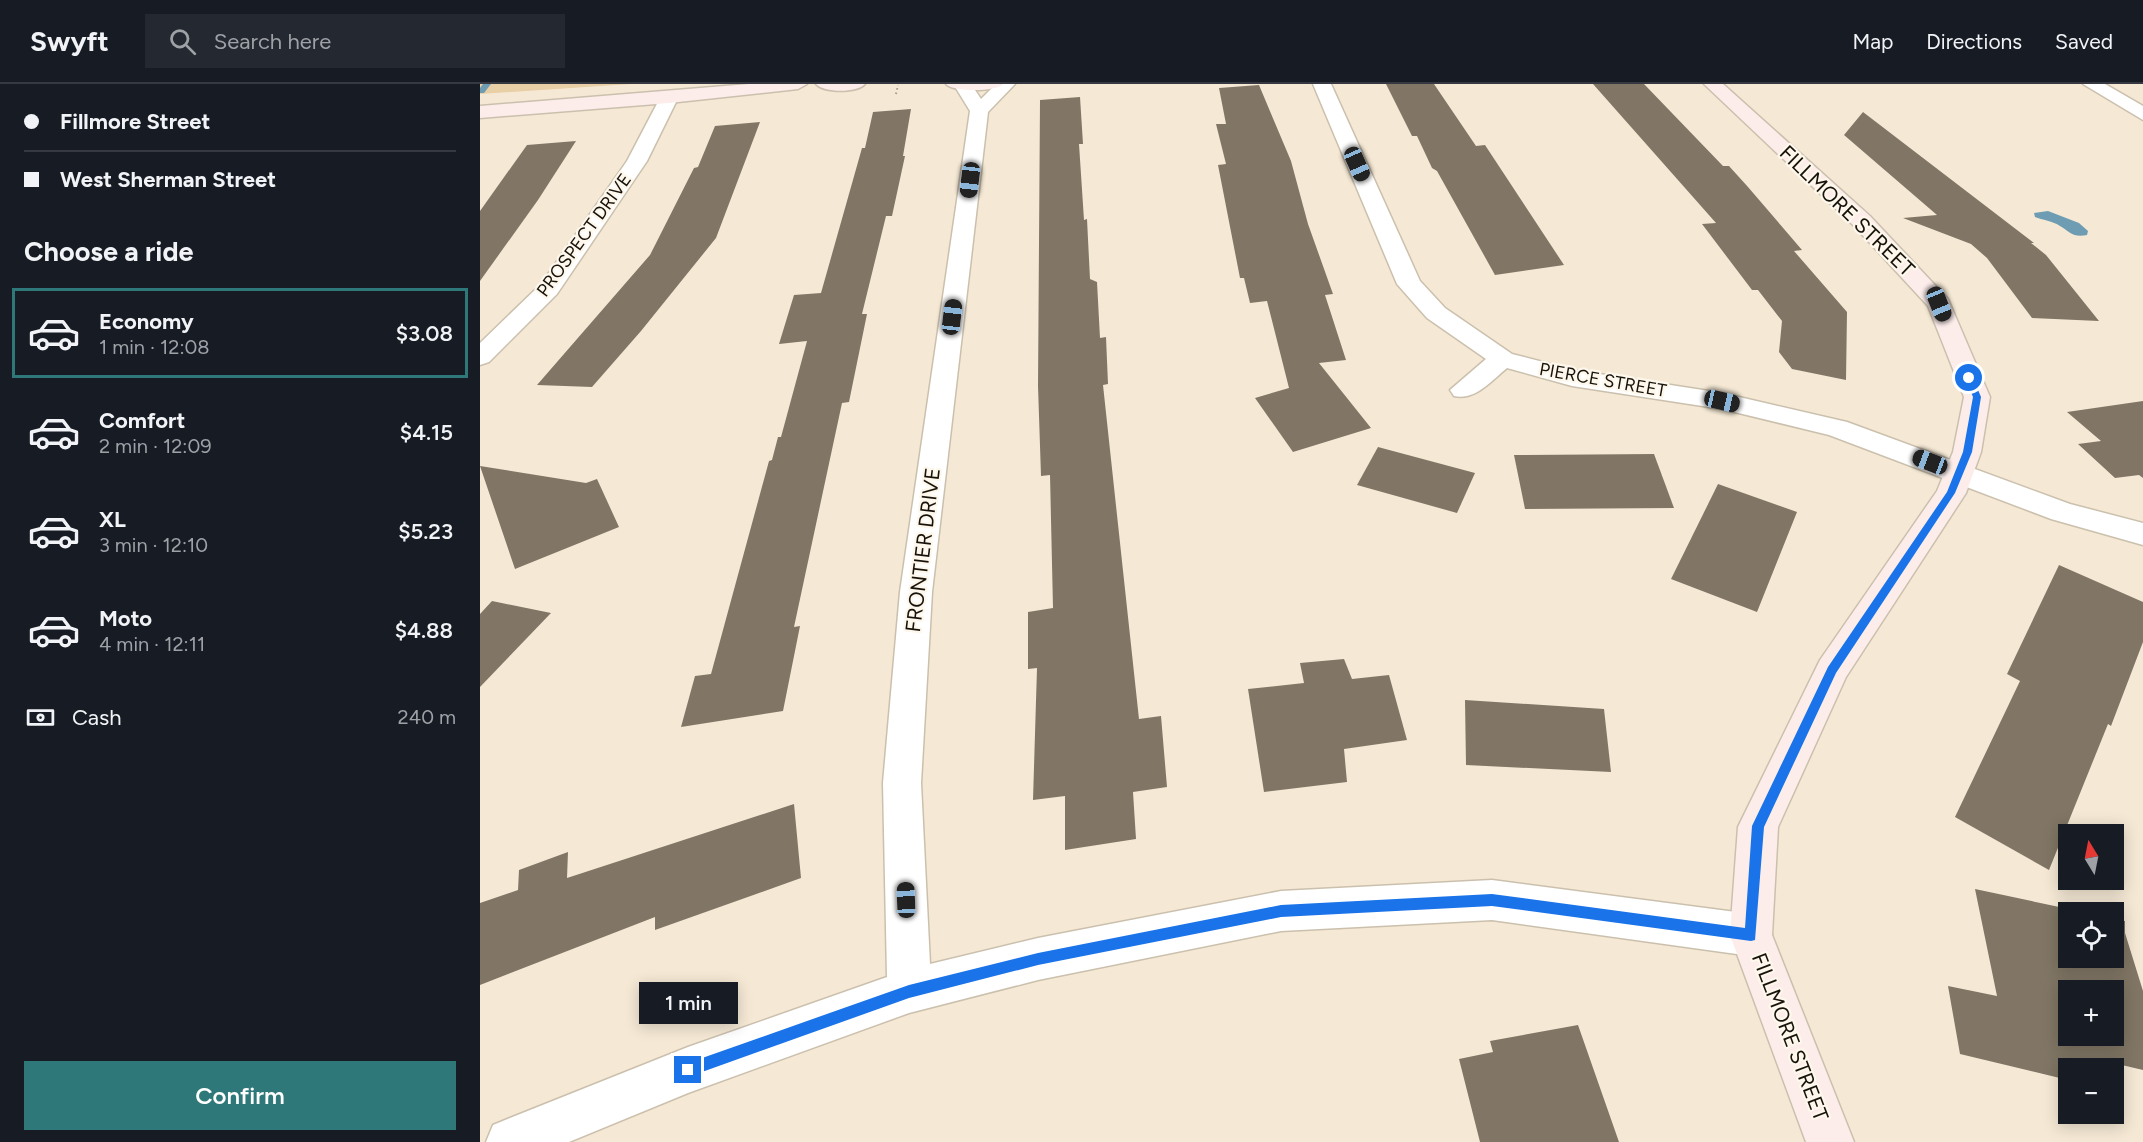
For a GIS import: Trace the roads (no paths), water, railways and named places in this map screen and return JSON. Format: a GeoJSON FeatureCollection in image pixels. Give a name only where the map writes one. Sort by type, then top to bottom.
{"type":"FeatureCollection","features":[{"type":"Feature","properties":{"kind":"street"},"geometry":{"type":"LineString","coordinates":[[480,112],[669,98],[798,84]]}},
{"type":"Feature","properties":{"kind":"street"},"geometry":{"type":"LineString","coordinates":[[825,84],[856,84]]}},
{"type":"Feature","properties":{"kind":"street"},"geometry":{"type":"LineString","coordinates":[[959,85],[994,84]]}},
{"type":"Feature","properties":{"kind":"street"},"geometry":{"type":"LineString","coordinates":[[959,85],[979,111],[1006,84]]}},
{"type":"Feature","properties":{"kind":"street","name":"PIERCE STREET"},"geometry":{"type":"LineString","coordinates":[[1322,84],[1409,285],[1436,313],[1503,359],[1572,378],[1722,401],[1837,428],[2062,512],[2143,534]]}},
{"type":"Feature","properties":{"kind":"street","name":"FILLMORE STREET"},"geometry":{"type":"LineString","coordinates":[[1713,84],[1862,221],[1939,304],[1977,397],[1967,452],[1951,493],[1832,670],[1758,826],[1751,935],[1830,1142]]}},
{"type":"Feature","properties":{"kind":"street"},"geometry":{"type":"LineString","coordinates":[[2092,84],[2143,114]]}},
{"type":"Feature","properties":{"kind":"street","name":"PROSPECT DRIVE"},"geometry":{"type":"LineString","coordinates":[[480,357],[549,288],[637,161],[669,98]]}},
{"type":"Feature","properties":{"kind":"street","name":"FRONTIER DRIVE"},"geometry":{"type":"LineString","coordinates":[[909,991],[902,783],[916,592],[979,111]]}},
{"type":"Feature","properties":{"kind":"street"},"geometry":{"type":"LineString","coordinates":[[1462,390],[1503,359]]}},
{"type":"Feature","properties":{"kind":"street"},"geometry":{"type":"LineString","coordinates":[[510,1142],[688,1070],[909,991],[1038,959],[1281,911],[1492,900],[1751,935]]}},
{"type":"Feature","properties":{"kind":"water"},"geometry":{"type":"Polygon","coordinates":[[[2048,211],[2079,223],[2088,231],[2087,235],[2075,235],[2054,223],[2035,217],[2034,213],[2048,211]]]}},
{"type":"Feature","properties":{"kind":"waterway"},"geometry":{"type":"LineString","coordinates":[[481,91],[487,84]]}}]}
